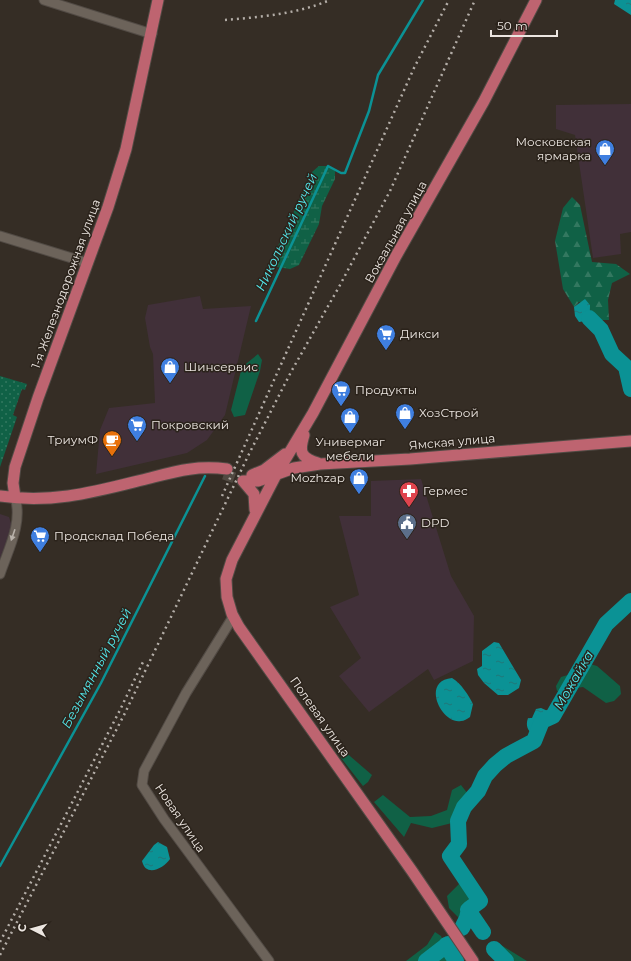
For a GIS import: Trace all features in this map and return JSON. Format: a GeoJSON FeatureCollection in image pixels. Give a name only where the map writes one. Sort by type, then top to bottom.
{"type":"FeatureCollection","features":[{"type":"Feature","properties":{"kind":"main road","name":"1-я Железнодорожная улица"},"geometry":{"type":"LineString","coordinates":[[15,497],[13,485],[15,467],[37,401],[108,208],[129,141],[158,0]]}},
{"type":"Feature","properties":{"kind":"main road","name":"Вокзальная улица"},"geometry":{"type":"LineString","coordinates":[[276,474],[311,418],[396,256],[484,102],[536,0]]}},
{"type":"Feature","properties":{"kind":"main road"},"geometry":{"type":"LineString","coordinates":[[311,418],[301,443],[302,452],[305,458],[320,464]]}},
{"type":"Feature","properties":{"kind":"main road","name":"Ямская улица"},"geometry":{"type":"LineString","coordinates":[[247,477],[276,474],[294,468],[320,464],[410,459],[631,440]]}},
{"type":"Feature","properties":{"kind":"main road"},"geometry":{"type":"LineString","coordinates":[[255,513],[255,497],[250,488],[247,477],[264,470],[292,448]]}},
{"type":"Feature","properties":{"kind":"main road"},"geometry":{"type":"LineString","coordinates":[[0,496],[43,500],[77,495],[189,468],[209,467],[225,472]]}},
{"type":"Feature","properties":{"kind":"main road","name":"Полевая улица"},"geometry":{"type":"LineString","coordinates":[[276,474],[255,513],[228,570],[227,597],[233,617],[473,961]]}},
{"type":"Feature","properties":{"kind":"street"},"geometry":{"type":"LineString","coordinates":[[44,0],[152,34]]}},
{"type":"Feature","properties":{"kind":"street"},"geometry":{"type":"LineString","coordinates":[[0,236],[88,263]]}},
{"type":"Feature","properties":{"kind":"street","name":"1-я Железнодорожная улица"},"geometry":{"type":"LineString","coordinates":[[0,574],[17,523],[18,511],[15,497]]}},
{"type":"Feature","properties":{"kind":"street","name":"Новая улица"},"geometry":{"type":"LineString","coordinates":[[233,617],[186,693],[147,765],[144,771],[142,785],[164,819],[269,961]]}},
{"type":"Feature","properties":{"kind":"shaded area","name":"Московская ярмарка"},"geometry":{"type":"Polygon","coordinates":[[[631,104],[631,232],[620,234],[621,254],[593,258],[575,135],[556,129],[556,105],[631,104]]]}},
{"type":"Feature","properties":{"kind":"shaded area"},"geometry":{"type":"Polygon","coordinates":[[[200,296],[203,309],[251,306],[225,415],[207,440],[187,453],[96,474],[100,430],[109,408],[155,403],[153,354],[150,347],[145,318],[148,305],[200,296]]]}},
{"type":"Feature","properties":{"kind":"shaded area"},"geometry":{"type":"Polygon","coordinates":[[[421,479],[451,576],[474,616],[473,661],[434,680],[428,669],[369,712],[339,676],[361,658],[330,607],[359,595],[339,516],[371,516],[371,481],[421,479]]]}},
{"type":"Feature","properties":{"kind":"shaded area"},"geometry":{"type":"Polygon","coordinates":[[[0,514],[9,517],[12,526],[0,559],[0,514]]]}},
{"type":"Feature","properties":{"kind":"green space"},"geometry":{"type":"Polygon","coordinates":[[[319,166],[328,166],[335,171],[335,179],[322,206],[319,224],[299,265],[290,269],[277,267],[273,257],[312,172],[319,166]]]}},
{"type":"Feature","properties":{"kind":"green space"},"geometry":{"type":"Polygon","coordinates":[[[572,197],[580,205],[592,262],[616,264],[630,274],[612,283],[608,300],[609,320],[600,320],[590,314],[590,305],[579,302],[574,307],[563,289],[555,241],[563,208],[572,197]]]}},
{"type":"Feature","properties":{"kind":"green space"},"geometry":{"type":"Polygon","coordinates":[[[258,354],[262,360],[260,371],[245,415],[234,417],[231,410],[242,367],[258,354]]]}},
{"type":"Feature","properties":{"kind":"green space"},"geometry":{"type":"Polygon","coordinates":[[[0,376],[27,384],[25,390],[22,389],[13,415],[17,417],[0,467],[0,376]]]}},
{"type":"Feature","properties":{"kind":"green space"},"geometry":{"type":"Polygon","coordinates":[[[587,663],[597,666],[620,686],[621,694],[614,701],[606,703],[583,687],[557,691],[556,686],[561,677],[571,674],[587,663]]]}},
{"type":"Feature","properties":{"kind":"green space"},"geometry":{"type":"Polygon","coordinates":[[[343,750],[372,775],[368,782],[363,786],[341,758],[343,750]]]}},
{"type":"Feature","properties":{"kind":"green space"},"geometry":{"type":"Polygon","coordinates":[[[461,785],[475,803],[452,823],[432,828],[411,823],[404,837],[374,802],[383,795],[410,817],[431,816],[447,810],[452,790],[461,785]]]}},
{"type":"Feature","properties":{"kind":"green space"},"geometry":{"type":"Polygon","coordinates":[[[459,884],[465,885],[472,898],[465,916],[460,919],[449,908],[447,896],[459,884]]]}},
{"type":"Feature","properties":{"kind":"green space"},"geometry":{"type":"Polygon","coordinates":[[[435,932],[441,936],[452,961],[406,961],[427,945],[435,932]]]}},
{"type":"Feature","properties":{"kind":"green space"},"geometry":{"type":"Polygon","coordinates":[[[499,944],[527,961],[498,961],[494,953],[499,944]]]}},
{"type":"Feature","properties":{"kind":"water"},"geometry":{"type":"Polygon","coordinates":[[[615,0],[631,0],[631,15],[614,4],[615,0]]]}},
{"type":"Feature","properties":{"kind":"water"},"geometry":{"type":"Polygon","coordinates":[[[585,299],[590,305],[589,316],[587,319],[579,322],[575,316],[574,307],[585,299]]]}},
{"type":"Feature","properties":{"kind":"water"},"geometry":{"type":"Polygon","coordinates":[[[494,642],[499,643],[521,680],[519,688],[508,695],[498,695],[484,683],[478,675],[477,669],[482,666],[482,651],[494,642]]]}},
{"type":"Feature","properties":{"kind":"water"},"geometry":{"type":"Polygon","coordinates":[[[452,678],[462,686],[473,704],[470,717],[463,721],[454,720],[447,716],[441,710],[437,702],[437,687],[442,681],[452,678]]]}},
{"type":"Feature","properties":{"kind":"water"},"geometry":{"type":"Polygon","coordinates":[[[541,708],[550,712],[553,716],[545,732],[537,736],[529,731],[527,721],[528,718],[532,718],[536,709],[541,708]]]}},
{"type":"Feature","properties":{"kind":"water"},"geometry":{"type":"Polygon","coordinates":[[[158,842],[167,847],[170,859],[160,868],[155,870],[147,869],[142,861],[158,842]]]}},
{"type":"Feature","properties":{"kind":"waterway","name":"Никольский ручей"},"geometry":{"type":"LineString","coordinates":[[256,321],[328,166],[341,173],[345,173],[369,111],[378,75],[423,0]]}},
{"type":"Feature","properties":{"kind":"waterway","name":"Можайка"},"geometry":{"type":"LineString","coordinates":[[589,318],[601,330],[612,354],[626,367],[631,389]]}},
{"type":"Feature","properties":{"kind":"waterway","name":"Безымянный ручей"},"geometry":{"type":"LineString","coordinates":[[0,866],[101,683],[205,476]]}},
{"type":"Feature","properties":{"kind":"waterway","name":"Можайка"},"geometry":{"type":"LineString","coordinates":[[462,928],[467,918],[469,909],[480,901],[450,856],[459,844],[458,821],[464,807],[478,791],[485,776],[495,765],[506,756],[534,741],[542,721],[553,716],[606,624],[631,601]]}},
{"type":"Feature","properties":{"kind":"waterway"},"geometry":{"type":"LineString","coordinates":[[468,910],[483,932]]}},
{"type":"Feature","properties":{"kind":"waterway","name":"Можайка"},"geometry":{"type":"LineString","coordinates":[[426,961],[448,944]]}},
{"type":"Feature","properties":{"kind":"waterway"},"geometry":{"type":"LineString","coordinates":[[446,945],[456,961]]}},
{"type":"Feature","properties":{"kind":"waterway"},"geometry":{"type":"LineString","coordinates":[[494,949],[506,961]]}},
{"type":"Feature","properties":{"kind":"tunnel"},"geometry":{"type":"LineString","coordinates":[[224,474],[243,481]]}},
{"type":"Feature","properties":{"kind":"railway"},"geometry":{"type":"LineString","coordinates":[[225,20],[292,12],[330,0]]}},
{"type":"Feature","properties":{"kind":"railway"},"geometry":{"type":"LineString","coordinates":[[222,496],[414,68],[449,0]]}},
{"type":"Feature","properties":{"kind":"railway"},"geometry":{"type":"LineString","coordinates":[[0,955],[125,713],[249,454],[291,372],[340,285],[390,191],[475,0]]}},
{"type":"Feature","properties":{"kind":"railway"},"geometry":{"type":"LineString","coordinates":[[0,942],[120,710],[143,662]]}},
{"type":"Feature","properties":{"kind":"place","name":"Московская ярмарка"},"geometry":{"type":"Point","coordinates":[605,166]}},
{"type":"Feature","properties":{"kind":"place","name":"Дикси"},"geometry":{"type":"Point","coordinates":[386,351]}},
{"type":"Feature","properties":{"kind":"place","name":"Шинсервис"},"geometry":{"type":"Point","coordinates":[170,384]}},
{"type":"Feature","properties":{"kind":"place","name":"Продукты"},"geometry":{"type":"Point","coordinates":[341,407]}},
{"type":"Feature","properties":{"kind":"place","name":"ХозСтрой"},"geometry":{"type":"Point","coordinates":[405,430]}},
{"type":"Feature","properties":{"kind":"place","name":"Универмаг мебели"},"geometry":{"type":"Point","coordinates":[350,434]}},
{"type":"Feature","properties":{"kind":"place","name":"Покровский"},"geometry":{"type":"Point","coordinates":[137,442]}},
{"type":"Feature","properties":{"kind":"place","name":"ТриумФ"},"geometry":{"type":"Point","coordinates":[112,457]}},
{"type":"Feature","properties":{"kind":"place","name":"Mozhzap"},"geometry":{"type":"Point","coordinates":[359,495]}},
{"type":"Feature","properties":{"kind":"place","name":"Гермес"},"geometry":{"type":"Point","coordinates":[409,508]}},
{"type":"Feature","properties":{"kind":"place","name":"DPD"},"geometry":{"type":"Point","coordinates":[407,540]}},
{"type":"Feature","properties":{"kind":"place","name":"Продсклад Победа"},"geometry":{"type":"Point","coordinates":[40,553]}}]}
